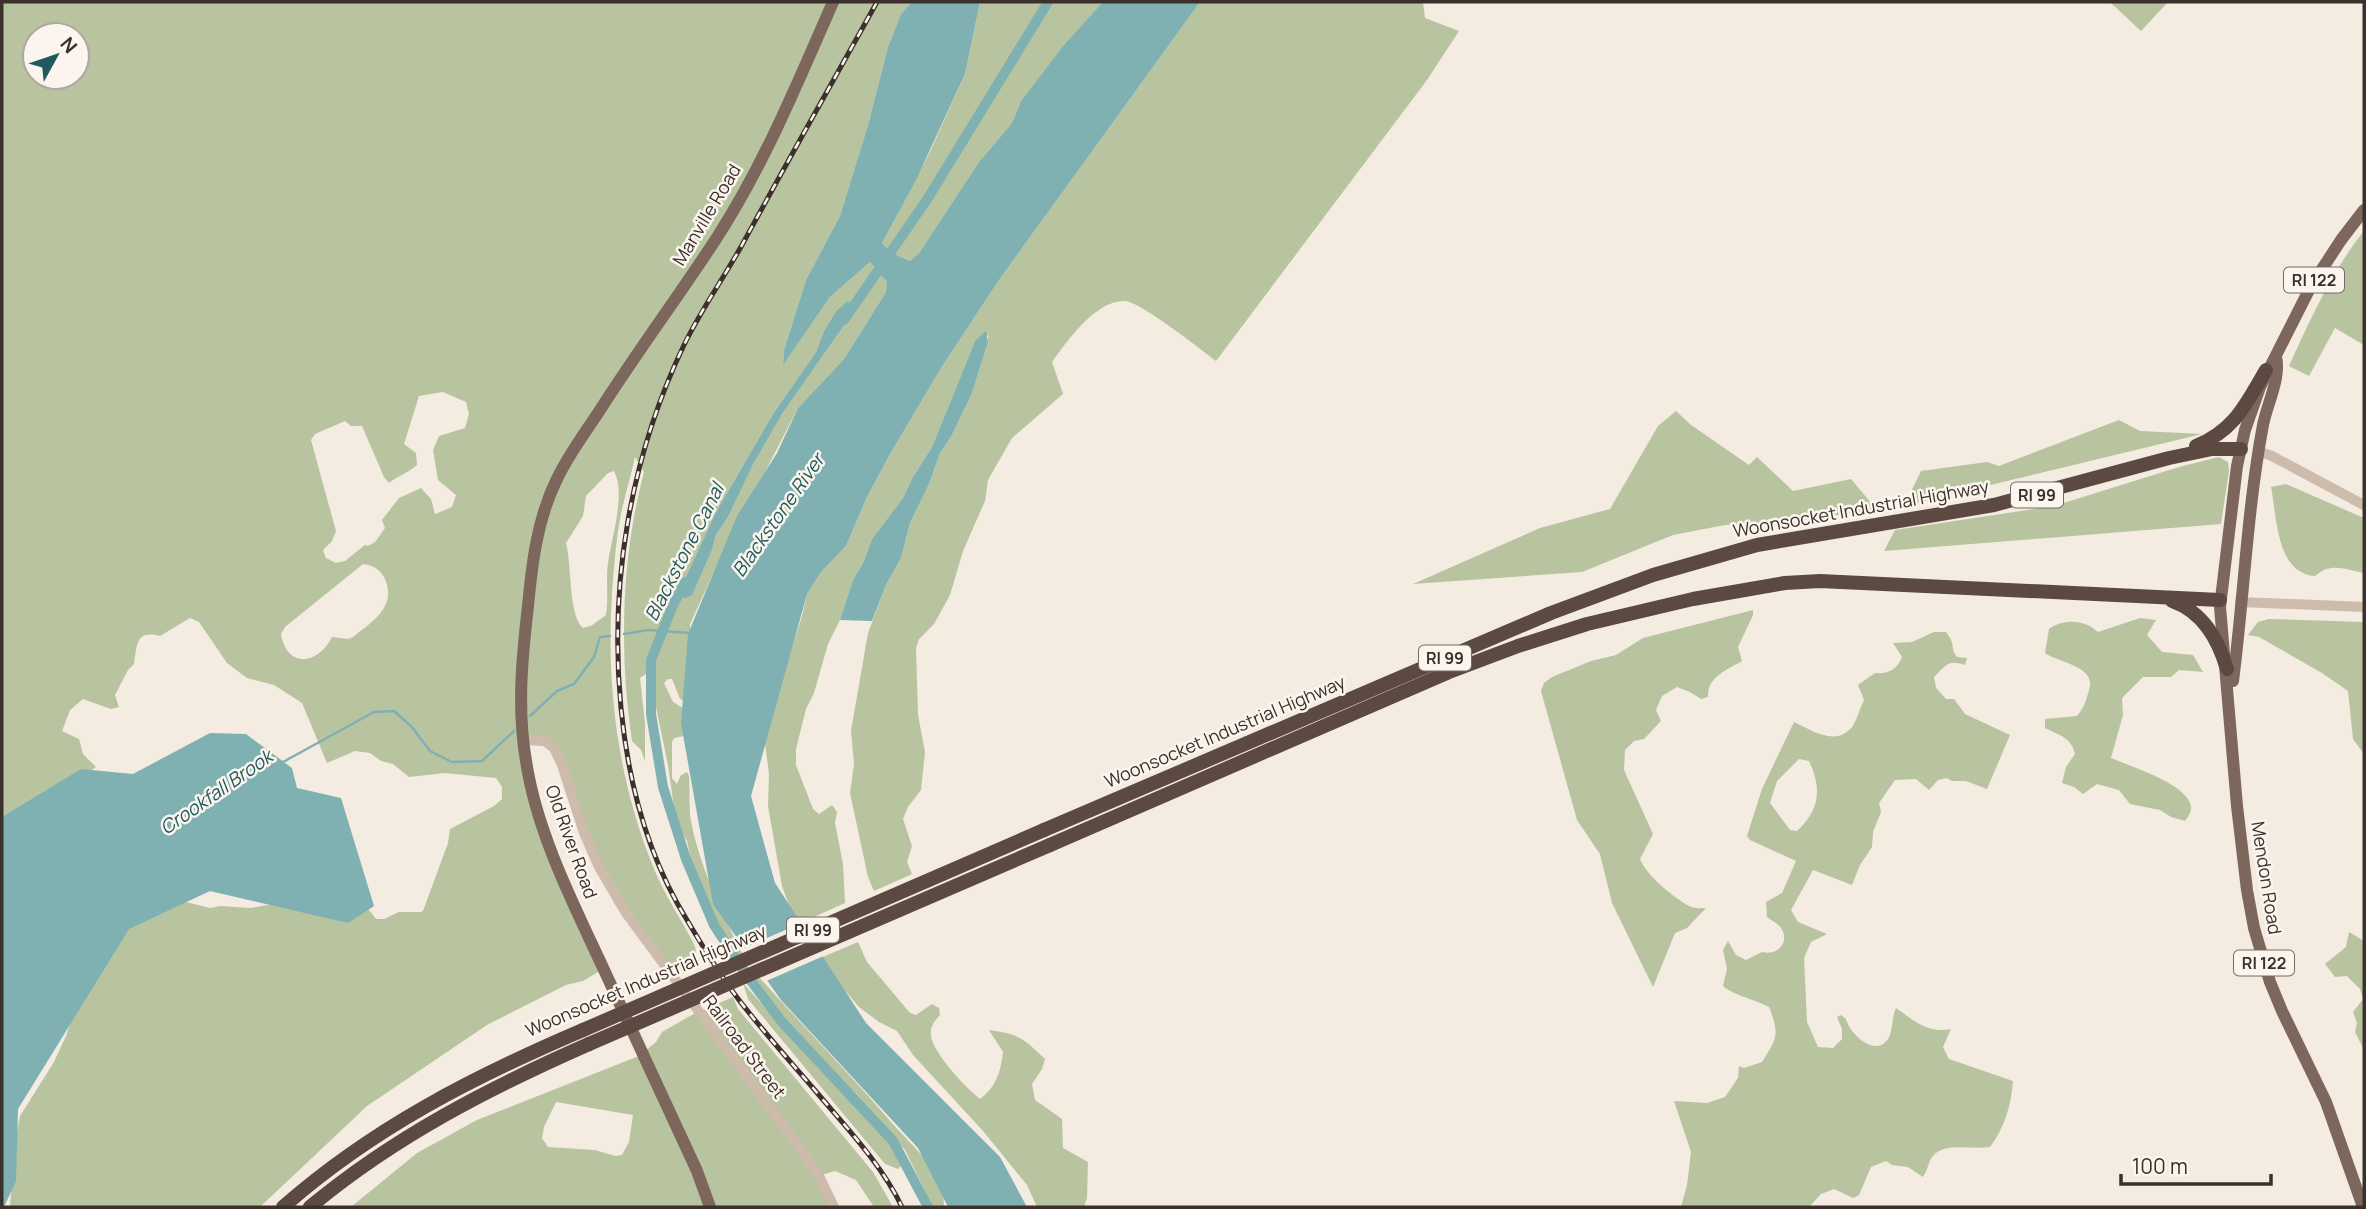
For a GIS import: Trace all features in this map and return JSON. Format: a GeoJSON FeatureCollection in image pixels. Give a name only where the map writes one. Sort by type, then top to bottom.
{"type":"FeatureCollection","features":[{"type":"Feature","properties":{"kind":"highway"},"geometry":{"type":"LineString","coordinates":[[2169,458],[2227,429],[2240,414],[2266,370]]}},
{"type":"Feature","properties":{"kind":"highway","name":"Woonsocket Industrial Highway"},"geometry":{"type":"LineString","coordinates":[[283,1207],[345,1158],[419,1109],[488,1072],[1582,600],[1722,554],[2011,501],[2212,449],[2241,449]]}},
{"type":"Feature","properties":{"kind":"highway","name":"Woonsocket Industrial Highway"},"geometry":{"type":"LineString","coordinates":[[310,1207],[369,1161],[445,1114],[589,1044],[1438,677],[1553,635],[1622,615],[1716,594],[1785,583],[1837,581],[2220,600]]}},
{"type":"Feature","properties":{"kind":"highway"},"geometry":{"type":"LineString","coordinates":[[2147,597],[2180,604],[2198,616],[2214,636],[2227,669]]}},
{"type":"Feature","properties":{"kind":"main road","name":"Manville Road"},"geometry":{"type":"LineString","coordinates":[[584,432],[736,206],[792,97],[833,2]]}},
{"type":"Feature","properties":{"kind":"main road","name":"Mendon Road"},"geometry":{"type":"LineString","coordinates":[[2363,1207],[2326,1102],[2281,1011],[2254,928],[2237,806],[2220,600],[2232,496],[2241,449],[2266,370],[2276,357],[2311,286],[2364,210]]}},
{"type":"Feature","properties":{"kind":"main road","name":"Mendon Road"},"geometry":{"type":"LineString","coordinates":[[2230,702],[2259,452],[2277,369],[2276,357]]}},
{"type":"Feature","properties":{"kind":"main road","name":"Old River Road"},"geometry":{"type":"LineString","coordinates":[[584,432],[548,498],[536,544],[520,695],[523,740],[530,782],[550,844],[589,937],[698,1171],[710,1207]]}},
{"type":"Feature","properties":{"kind":"main road","name":"RI 99"},"geometry":{"type":"LineString","coordinates":[[2241,449],[2259,452]]}},
{"type":"Feature","properties":{"kind":"main road","name":"RI 99"},"geometry":{"type":"LineString","coordinates":[[2220,600],[2240,602]]}},
{"type":"Feature","properties":{"kind":"street"},"geometry":{"type":"LineString","coordinates":[[2259,452],[2270,455],[2364,505]]}},
{"type":"Feature","properties":{"kind":"street"},"geometry":{"type":"LineString","coordinates":[[2240,602],[2364,607]]}},
{"type":"Feature","properties":{"kind":"street","name":"Railroad Street"},"geometry":{"type":"LineString","coordinates":[[523,740],[545,741],[554,748],[584,833],[599,867],[621,905],[799,1147],[819,1176],[834,1207]]}},
{"type":"Feature","properties":{"kind":"green space"},"geometry":{"type":"Polygon","coordinates":[[[2,2],[912,2],[901,14],[888,47],[840,216],[806,280],[784,350],[783,364],[830,297],[870,262],[887,282],[886,292],[844,359],[798,408],[717,565],[690,624],[690,703],[680,699],[672,679],[664,683],[673,702],[686,710],[684,736],[674,738],[672,742],[672,778],[677,784],[681,775],[687,772],[689,776],[690,815],[698,849],[717,901],[740,950],[746,957],[740,960],[716,925],[692,864],[687,841],[676,821],[668,765],[651,683],[646,674],[640,678],[645,723],[645,761],[641,750],[632,741],[625,674],[624,606],[631,538],[644,472],[635,457],[619,524],[612,593],[611,664],[617,734],[631,802],[642,836],[658,879],[694,944],[699,965],[670,974],[614,903],[556,757],[547,747],[535,740],[520,747],[600,971],[487,1025],[367,1106],[260,1207],[10,1207],[14,1149],[20,1116],[54,1062],[80,993],[114,928],[178,900],[210,908],[251,908],[288,901],[359,897],[376,919],[384,919],[399,912],[420,912],[423,911],[448,843],[450,829],[502,799],[502,787],[496,778],[445,773],[409,777],[393,764],[381,761],[370,753],[355,751],[327,763],[302,703],[274,685],[247,678],[227,663],[199,622],[190,618],[160,636],[146,635],[139,640],[134,664],[115,695],[119,707],[111,709],[83,699],[70,710],[62,731],[79,739],[83,754],[96,767],[2,834],[2,2]],[[836,311],[816,352],[773,414],[715,514],[679,592],[684,599],[692,594],[716,535],[728,517],[752,464],[782,414],[850,317],[836,311]],[[443,392],[419,396],[404,444],[416,453],[417,465],[389,483],[362,426],[351,426],[345,421],[315,434],[311,440],[336,531],[332,541],[323,550],[326,558],[336,563],[345,561],[365,545],[375,542],[385,528],[382,520],[399,498],[421,488],[431,499],[435,514],[452,507],[456,495],[438,480],[433,450],[439,436],[465,428],[469,414],[466,402],[443,392]],[[614,471],[608,473],[586,496],[583,516],[566,543],[575,612],[583,628],[591,626],[606,615],[608,564],[619,495],[614,471]],[[363,564],[285,627],[281,634],[290,653],[296,658],[311,658],[326,646],[332,637],[353,637],[381,613],[388,598],[385,579],[376,568],[363,564]]]}},
{"type":"Feature","properties":{"kind":"green space"},"geometry":{"type":"Polygon","coordinates":[[[980,2],[1103,2],[1021,101],[1012,123],[979,162],[919,253],[910,261],[892,253],[882,243],[930,152],[965,74],[980,2]]]}},
{"type":"Feature","properties":{"kind":"green space"},"geometry":{"type":"Polygon","coordinates":[[[1200,2],[1423,2],[1425,18],[1459,31],[1427,80],[1216,361],[1156,317],[1125,301],[1114,302],[1093,314],[1074,333],[1052,362],[1063,394],[1012,438],[988,480],[985,501],[963,551],[950,595],[934,624],[919,639],[916,648],[918,715],[925,752],[921,790],[903,819],[912,846],[907,862],[912,874],[874,891],[868,877],[850,793],[854,764],[851,731],[868,633],[886,585],[901,558],[910,523],[929,484],[940,453],[952,435],[972,393],[988,335],[975,341],[932,447],[903,498],[872,539],[853,580],[806,709],[796,749],[796,765],[813,809],[819,814],[832,805],[837,812],[835,823],[843,864],[845,903],[796,925],[782,886],[768,806],[769,774],[764,735],[807,594],[821,572],[846,546],[867,497],[890,454],[943,365],[999,280],[1200,2]]]}},
{"type":"Feature","properties":{"kind":"green space"},"geometry":{"type":"Polygon","coordinates":[[[2110,2],[2168,2],[2141,31],[2110,2]]]}},
{"type":"Feature","properties":{"kind":"green space"},"geometry":{"type":"Polygon","coordinates":[[[2364,231],[2364,345],[2335,328],[2309,376],[2289,366],[2332,279],[2364,231]]]}},
{"type":"Feature","properties":{"kind":"green space"},"geometry":{"type":"Polygon","coordinates":[[[1676,411],[1691,425],[1749,465],[1757,457],[1793,491],[1851,479],[1877,510],[1786,522],[1725,525],[1673,535],[1582,572],[1413,584],[1540,528],[1610,509],[1658,426],[1676,411]]]}},
{"type":"Feature","properties":{"kind":"green space"},"geometry":{"type":"Polygon","coordinates":[[[2119,420],[2140,431],[2202,434],[1904,506],[1921,471],[1987,462],[1999,466],[2119,420]]]}},
{"type":"Feature","properties":{"kind":"green space"},"geometry":{"type":"Polygon","coordinates":[[[2219,457],[2228,462],[2229,471],[2221,524],[1884,551],[1895,530],[2054,506],[2219,457]]]}},
{"type":"Feature","properties":{"kind":"green space"},"geometry":{"type":"Polygon","coordinates":[[[2286,484],[2364,518],[2364,573],[2332,568],[2315,576],[2302,573],[2293,565],[2277,528],[2271,487],[2286,484]]]}},
{"type":"Feature","properties":{"kind":"green space"},"geometry":{"type":"Polygon","coordinates":[[[1753,610],[1738,647],[1742,661],[1714,679],[1708,697],[1701,699],[1677,687],[1662,696],[1656,710],[1661,721],[1644,739],[1634,741],[1625,750],[1624,770],[1653,834],[1640,859],[1643,865],[1661,886],[1683,902],[1693,908],[1706,908],[1687,928],[1675,933],[1653,987],[1612,903],[1600,854],[1577,820],[1541,691],[1544,683],[1552,677],[1591,661],[1616,655],[1643,638],[1753,610]]]}},
{"type":"Feature","properties":{"kind":"green space"},"geometry":{"type":"Polygon","coordinates":[[[2140,618],[2156,620],[2147,635],[2162,652],[2193,655],[2203,672],[2179,670],[2171,677],[2143,677],[2122,698],[2123,715],[2111,758],[2157,777],[2179,790],[2191,806],[2185,821],[2160,810],[2130,804],[2119,790],[2097,784],[2083,794],[2062,783],[2066,767],[2075,754],[2071,744],[2045,728],[2045,719],[2077,716],[2086,701],[2090,682],[2082,670],[2045,653],[2049,629],[2061,623],[2074,622],[2087,625],[2098,632],[2140,618]]]}},
{"type":"Feature","properties":{"kind":"green space"},"geometry":{"type":"Polygon","coordinates":[[[2269,619],[2364,622],[2364,754],[2353,739],[2348,691],[2259,637],[2248,635],[2258,622],[2269,619]]]}},
{"type":"Feature","properties":{"kind":"green space"},"geometry":{"type":"Polygon","coordinates":[[[1934,632],[1946,632],[1957,657],[1967,658],[1965,665],[1951,663],[1942,669],[1934,677],[1936,688],[1946,699],[1954,699],[1965,714],[2010,735],[1987,789],[1966,781],[1952,781],[1947,778],[1938,780],[1929,790],[1916,779],[1895,780],[1879,803],[1881,812],[1873,832],[1872,847],[1860,865],[1852,885],[1813,870],[1791,910],[1798,922],[1827,934],[1811,942],[1804,958],[1807,1022],[1818,1047],[1833,1048],[1842,1039],[1842,1029],[1837,1017],[1841,1015],[1859,1038],[1872,1046],[1879,1046],[1890,1035],[1896,1008],[1929,1028],[1951,1029],[1943,1047],[1949,1059],[2013,1081],[2003,1124],[1990,1147],[1951,1148],[1938,1152],[1931,1158],[1923,1177],[1908,1167],[1892,1165],[1886,1161],[1871,1167],[1859,1195],[1853,1198],[1834,1189],[1821,1194],[1809,1207],[1681,1207],[1691,1152],[1674,1101],[1707,1103],[1725,1097],[1738,1078],[1739,1066],[1744,1068],[1762,1062],[1775,1036],[1775,1024],[1769,1007],[1723,986],[1727,969],[1723,950],[1728,941],[1736,955],[1746,960],[1762,952],[1777,950],[1784,939],[1780,926],[1767,917],[1766,902],[1782,893],[1796,861],[1750,840],[1747,836],[1762,789],[1794,722],[1823,735],[1839,736],[1846,733],[1854,724],[1864,700],[1858,685],[1875,673],[1888,672],[1898,665],[1902,657],[1893,643],[1912,642],[1934,632]],[[1799,759],[1777,781],[1770,803],[1790,830],[1797,831],[1814,807],[1817,789],[1809,761],[1799,759]]]}},
{"type":"Feature","properties":{"kind":"green space"},"geometry":{"type":"Polygon","coordinates":[[[2349,932],[2364,941],[2364,1050],[2355,1032],[2357,1023],[2353,1012],[2363,999],[2360,989],[2347,976],[2335,977],[2325,964],[2346,947],[2349,932]]]}},
{"type":"Feature","properties":{"kind":"green space"},"geometry":{"type":"Polygon","coordinates":[[[858,942],[867,962],[910,1013],[916,1015],[932,1004],[939,1008],[940,1015],[931,1029],[933,1043],[951,1070],[980,1099],[986,1095],[997,1078],[1003,1052],[989,1030],[1020,1038],[1045,1059],[1032,1084],[1035,1100],[1062,1119],[1063,1148],[1088,1162],[1087,1198],[1084,1207],[1037,1207],[1027,1185],[984,1132],[913,1055],[897,1031],[859,1007],[818,959],[858,942]]]}},
{"type":"Feature","properties":{"kind":"green space"},"geometry":{"type":"Polygon","coordinates":[[[759,977],[927,1162],[937,1176],[944,1207],[933,1207],[905,1150],[858,1096],[818,1057],[750,978],[759,977]]]}},
{"type":"Feature","properties":{"kind":"green space"},"geometry":{"type":"Polygon","coordinates":[[[743,983],[826,1076],[878,1128],[902,1165],[898,1169],[885,1164],[748,999],[743,983]]]}},
{"type":"Feature","properties":{"kind":"green space"},"geometry":{"type":"Polygon","coordinates":[[[733,997],[738,1009],[873,1172],[893,1207],[874,1207],[856,1180],[835,1171],[818,1176],[830,1207],[351,1207],[417,1153],[477,1120],[639,1056],[656,1042],[662,1032],[733,997]],[[556,1102],[544,1127],[542,1138],[548,1147],[622,1155],[629,1142],[633,1115],[556,1102]]]}},
{"type":"Feature","properties":{"kind":"water","name":"Blackstone River"},"geometry":{"type":"Polygon","coordinates":[[[912,2],[980,2],[965,74],[917,178],[882,243],[892,253],[910,261],[919,253],[979,162],[1012,123],[1021,101],[1064,45],[1103,2],[1200,2],[999,280],[943,365],[890,454],[867,497],[846,546],[821,572],[807,594],[751,796],[775,883],[866,1023],[1000,1157],[1027,1207],[948,1207],[918,1148],[781,1000],[713,904],[681,723],[688,634],[737,516],[777,453],[798,408],[844,359],[886,292],[887,282],[870,262],[830,297],[783,365],[784,350],[806,280],[840,216],[888,47],[901,14],[912,2]]]}},
{"type":"Feature","properties":{"kind":"water"},"geometry":{"type":"Polygon","coordinates":[[[848,301],[851,306],[850,317],[782,414],[716,535],[692,595],[684,599],[679,592],[715,514],[773,414],[816,352],[836,311],[848,301]]]}},
{"type":"Feature","properties":{"kind":"water"},"geometry":{"type":"Polygon","coordinates":[[[986,331],[988,342],[972,393],[952,435],[940,453],[929,484],[910,523],[901,558],[886,585],[872,621],[840,620],[853,580],[872,539],[903,498],[932,447],[975,341],[986,331]]]}},
{"type":"Feature","properties":{"kind":"water"},"geometry":{"type":"Polygon","coordinates":[[[210,733],[246,734],[292,768],[297,788],[341,798],[374,906],[348,923],[210,891],[129,929],[18,1109],[16,1181],[2,1207],[2,817],[81,769],[133,774],[210,733]]]}},
{"type":"Feature","properties":{"kind":"pier"},"geometry":{"type":"Polygon","coordinates":[[[804,922],[826,955],[764,982],[741,949],[804,922]]]}},
{"type":"Feature","properties":{"kind":"waterway","name":"Blackstone Canal"},"geometry":{"type":"LineString","coordinates":[[844,320],[928,198],[1048,2]]}},
{"type":"Feature","properties":{"kind":"waterway","name":"Blackstone Canal"},"geometry":{"type":"LineString","coordinates":[[685,582],[651,660],[651,714],[663,787],[686,859],[714,925],[748,977],[782,1022],[893,1141],[928,1207]]}},
{"type":"Feature","properties":{"kind":"waterway","name":"Crookfall Brook"},"geometry":{"type":"LineString","coordinates":[[624,634],[648,630],[689,633]]}},
{"type":"Feature","properties":{"kind":"waterway","name":"Crookfall Brook"},"geometry":{"type":"LineString","coordinates":[[530,716],[557,691],[574,684],[594,657],[600,637],[610,636]]}},
{"type":"Feature","properties":{"kind":"waterway","name":"Crookfall Brook"},"geometry":{"type":"LineString","coordinates":[[283,762],[374,712],[394,711],[411,726],[430,751],[452,762],[482,761],[514,731]]}},
{"type":"Feature","properties":{"kind":"railway"},"geometry":{"type":"LineString","coordinates":[[877,2],[691,332],[665,388],[637,477],[628,522],[621,568],[618,661],[624,735],[635,791],[651,844],[673,896],[705,951],[732,990],[861,1145],[884,1175],[902,1207]]}}]}
